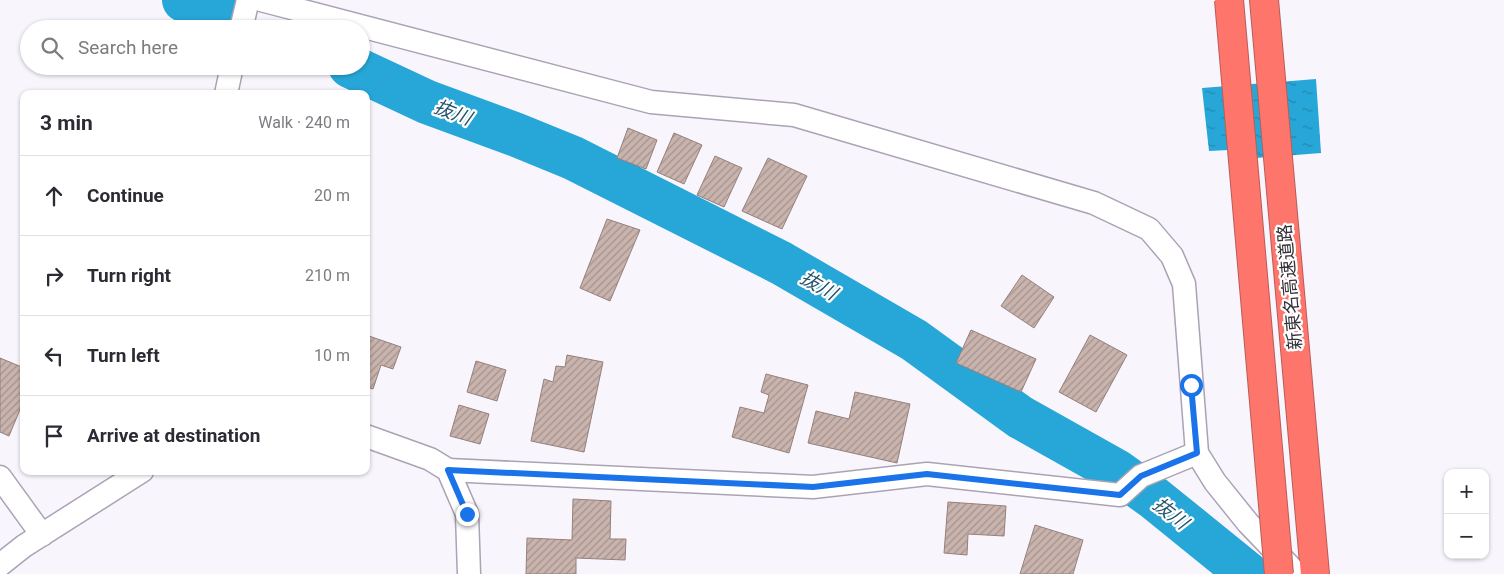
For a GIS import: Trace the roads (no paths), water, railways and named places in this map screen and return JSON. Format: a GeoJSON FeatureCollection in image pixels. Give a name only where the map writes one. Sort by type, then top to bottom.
{"type":"FeatureCollection","features":[{"type":"Feature","properties":{"kind":"highway","name":"新東名高速道路"},"geometry":{"type":"LineString","coordinates":[[1229,0],[1280,574]]}},
{"type":"Feature","properties":{"kind":"highway","name":"新東名高速道路"},"geometry":{"type":"LineString","coordinates":[[1264,0],[1315,574]]}},
{"type":"Feature","properties":{"kind":"street"},"geometry":{"type":"LineString","coordinates":[[243,20],[248,0]]}},
{"type":"Feature","properties":{"kind":"street"},"geometry":{"type":"LineString","coordinates":[[261,0],[337,20]]}},
{"type":"Feature","properties":{"kind":"street"},"geometry":{"type":"LineString","coordinates":[[370,29],[651,102],[794,115],[1094,203],[1149,229],[1172,256],[1184,284],[1197,453],[1215,482],[1248,523],[1296,574]]}},
{"type":"Feature","properties":{"kind":"street"},"geometry":{"type":"LineString","coordinates":[[227,90],[230,75]]}},
{"type":"Feature","properties":{"kind":"street"},"geometry":{"type":"LineString","coordinates":[[370,437],[430,459],[448,470],[813,487],[927,474],[1120,495],[1141,476],[1197,453]]}},
{"type":"Feature","properties":{"kind":"street"},"geometry":{"type":"LineString","coordinates":[[448,470],[467,514],[469,574]]}},
{"type":"Feature","properties":{"kind":"street"},"geometry":{"type":"LineString","coordinates":[[0,565],[24,546],[136,475]]}},
{"type":"Feature","properties":{"kind":"street"},"geometry":{"type":"LineString","coordinates":[[0,477],[42,535]]}},
{"type":"Feature","properties":{"kind":"water"},"geometry":{"type":"Polygon","coordinates":[[[1316,79],[1321,153],[1231,160],[1229,150],[1209,151],[1202,88],[1316,79]]]}},
{"type":"Feature","properties":{"kind":"waterway","name":"抜川"},"geometry":{"type":"LineString","coordinates":[[184,0],[217,9]]}},
{"type":"Feature","properties":{"kind":"waterway","name":"抜川"},"geometry":{"type":"LineString","coordinates":[[369,75],[427,102],[573,158],[781,263],[914,340],[1020,417],[1118,472],[1154,498],[1248,574]]}}]}
